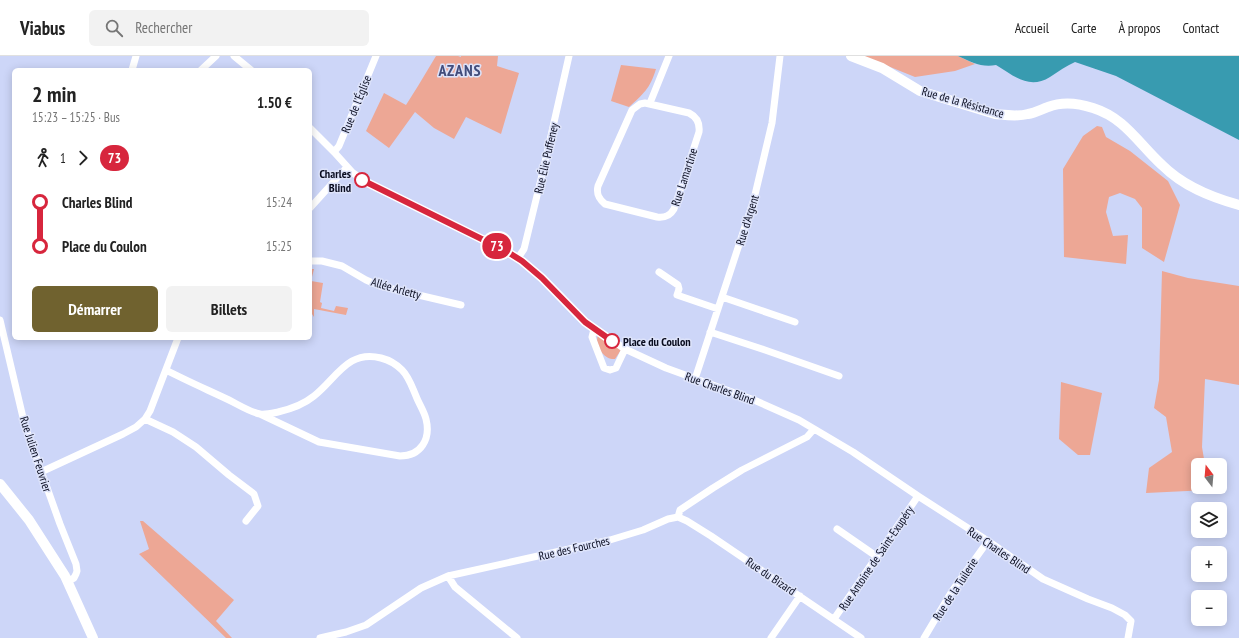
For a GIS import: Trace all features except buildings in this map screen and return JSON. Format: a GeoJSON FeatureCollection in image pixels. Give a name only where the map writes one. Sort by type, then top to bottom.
{"type":"FeatureCollection","features":[{"type":"Feature","properties":{"kind":"street"},"geometry":{"type":"LineString","coordinates":[[133,68],[136,56]]}},
{"type":"Feature","properties":{"kind":"street"},"geometry":{"type":"LineString","coordinates":[[203,68],[216,56]]}},
{"type":"Feature","properties":{"kind":"street"},"geometry":{"type":"LineString","coordinates":[[234,56],[249,68]]}},
{"type":"Feature","properties":{"kind":"street","name":"Rue de l'Église"},"geometry":{"type":"LineString","coordinates":[[334,152],[339,146],[376,56]]}},
{"type":"Feature","properties":{"kind":"street","name":"Rue Élie Puffeney"},"geometry":{"type":"LineString","coordinates":[[518,258],[524,249],[569,56]]}},
{"type":"Feature","properties":{"kind":"street"},"geometry":{"type":"LineString","coordinates":[[650,104],[669,56]]}},
{"type":"Feature","properties":{"kind":"street","name":"Rue d'Argent"},"geometry":{"type":"LineString","coordinates":[[695,379],[744,231],[764,159],[772,123],[780,56]]}},
{"type":"Feature","properties":{"kind":"street","name":"Rue de la Résistance"},"geometry":{"type":"LineString","coordinates":[[851,56],[882,68],[920,91],[995,114],[1007,116],[1028,114],[1062,103],[1081,104],[1105,112],[1124,124],[1162,166],[1180,181],[1196,190],[1239,205]]}},
{"type":"Feature","properties":{"kind":"street","name":"Rue Lamartine"},"geometry":{"type":"LineString","coordinates":[[640,104],[650,104],[694,115],[698,120],[700,127],[674,209],[669,215],[662,217],[605,204],[601,200],[597,191],[632,110],[640,104]]}},
{"type":"Feature","properties":{"kind":"street","name":"Rue Charles Blind"},"geometry":{"type":"LineString","coordinates":[[312,130],[353,173],[366,182],[518,258],[542,278],[579,317],[594,329],[625,349],[666,368],[787,414],[814,429],[853,452],[988,541],[1033,573],[1049,582],[1112,608],[1125,615],[1130,622],[1128,638]]}},
{"type":"Feature","properties":{"kind":"street"},"geometry":{"type":"LineString","coordinates":[[312,206],[347,167]]}},
{"type":"Feature","properties":{"kind":"street","name":"Allée Arletty"},"geometry":{"type":"LineString","coordinates":[[312,261],[322,261],[342,266],[366,280],[380,286],[461,304]]}},
{"type":"Feature","properties":{"kind":"street"},"geometry":{"type":"LineString","coordinates":[[659,272],[678,285],[679,289],[677,295],[718,309]]}},
{"type":"Feature","properties":{"kind":"street"},"geometry":{"type":"LineString","coordinates":[[722,297],[795,322]]}},
{"type":"Feature","properties":{"kind":"street","name":"Rue Julien Feuvrier"},"geometry":{"type":"LineString","coordinates":[[0,320],[22,414],[41,472],[76,564],[76,574],[74,578],[68,581]]}},
{"type":"Feature","properties":{"kind":"street"},"geometry":{"type":"LineString","coordinates":[[594,329],[592,337],[604,368],[610,370],[616,368],[625,349]]}},
{"type":"Feature","properties":{"kind":"street"},"geometry":{"type":"LineString","coordinates":[[710,332],[839,376]]}},
{"type":"Feature","properties":{"kind":"street"},"geometry":{"type":"LineString","coordinates":[[41,472],[123,434],[136,427],[145,419],[156,397],[177,340]]}},
{"type":"Feature","properties":{"kind":"street"},"geometry":{"type":"LineString","coordinates":[[166,370],[319,442],[400,456],[410,455],[419,450],[424,445],[427,433],[424,415],[406,375],[396,364],[389,360],[372,356],[349,362],[318,393],[303,404],[286,410],[260,414]]}},
{"type":"Feature","properties":{"kind":"street"},"geometry":{"type":"LineString","coordinates":[[145,419],[185,439],[228,475],[254,494],[258,506],[246,521]]}},
{"type":"Feature","properties":{"kind":"street"},"geometry":{"type":"LineString","coordinates":[[678,517],[680,510],[712,488],[742,470],[807,437],[814,429]]}},
{"type":"Feature","properties":{"kind":"street"},"geometry":{"type":"LineString","coordinates":[[0,484],[38,533],[68,581],[93,638]]}},
{"type":"Feature","properties":{"kind":"street","name":"Rue Antoine de Saint-Exupéry"},"geometry":{"type":"LineString","coordinates":[[834,619],[918,496]]}},
{"type":"Feature","properties":{"kind":"street","name":"Rue des Fourches"},"geometry":{"type":"LineString","coordinates":[[320,638],[346,632],[366,625],[421,588],[448,576],[610,540],[636,532],[668,519],[678,517]]}},
{"type":"Feature","properties":{"kind":"street","name":"Rue du Bizard"},"geometry":{"type":"LineString","coordinates":[[678,517],[711,536],[861,638]]}},
{"type":"Feature","properties":{"kind":"street"},"geometry":{"type":"LineString","coordinates":[[837,528],[876,556]]}},
{"type":"Feature","properties":{"kind":"street","name":"Rue de la Tuilerie"},"geometry":{"type":"LineString","coordinates":[[924,638],[952,591],[988,541]]}},
{"type":"Feature","properties":{"kind":"street"},"geometry":{"type":"LineString","coordinates":[[448,576],[455,587],[517,638]]}},
{"type":"Feature","properties":{"kind":"street"},"geometry":{"type":"LineString","coordinates":[[771,638],[800,596]]}},
{"type":"Feature","properties":{"kind":"shaded area"},"geometry":{"type":"Polygon","coordinates":[[[436,56],[498,56],[497,66],[519,73],[501,134],[466,117],[454,139],[434,128],[415,112],[389,148],[366,131],[384,93],[406,105],[436,56]]]}},
{"type":"Feature","properties":{"kind":"shaded area"},"geometry":{"type":"Polygon","coordinates":[[[863,56],[958,56],[975,64],[955,71],[915,77],[863,56]]]}},
{"type":"Feature","properties":{"kind":"shaded area"},"geometry":{"type":"Polygon","coordinates":[[[958,56],[1239,56],[1239,140],[1116,76],[1075,62],[1042,81],[1028,82],[1015,77],[996,65],[981,65],[958,56]]]}},
{"type":"Feature","properties":{"kind":"shaded area"},"geometry":{"type":"Polygon","coordinates":[[[621,65],[656,69],[646,91],[629,107],[611,101],[621,65]]]}},
{"type":"Feature","properties":{"kind":"shaded area"},"geometry":{"type":"Polygon","coordinates":[[[1097,126],[1102,127],[1106,137],[1130,151],[1168,181],[1180,205],[1164,262],[1142,248],[1142,208],[1135,199],[1120,193],[1109,197],[1106,212],[1113,236],[1128,235],[1126,264],[1064,257],[1063,169],[1083,136],[1097,126]]]}},
{"type":"Feature","properties":{"kind":"shaded area"},"geometry":{"type":"Polygon","coordinates":[[[1162,271],[1188,278],[1239,286],[1239,385],[1205,379],[1202,447],[1204,458],[1191,458],[1191,491],[1146,493],[1149,468],[1172,452],[1166,417],[1154,408],[1159,380],[1162,271]]]}},
{"type":"Feature","properties":{"kind":"shaded area"},"geometry":{"type":"Polygon","coordinates":[[[312,281],[323,283],[320,302],[322,303],[321,308],[334,311],[336,306],[348,308],[346,315],[314,309],[314,317],[312,314],[312,281]]]}},
{"type":"Feature","properties":{"kind":"shaded area"},"geometry":{"type":"Polygon","coordinates":[[[598,335],[621,350],[615,359],[607,357],[601,351],[597,343],[598,335]]]}},
{"type":"Feature","properties":{"kind":"shaded area"},"geometry":{"type":"Polygon","coordinates":[[[1061,382],[1102,393],[1090,455],[1078,455],[1059,439],[1061,382]]]}},
{"type":"Feature","properties":{"kind":"shaded area"},"geometry":{"type":"Polygon","coordinates":[[[140,521],[143,521],[234,600],[216,621],[232,638],[226,638],[139,554],[149,549],[140,521]]]}},
{"type":"Feature","properties":{"kind":"bus line","name":"73"},"geometry":{"type":"LineString","coordinates":[[362,180],[518,258],[542,278],[579,317],[612,341]]}},
{"type":"Feature","properties":{"kind":"place","name":"Charles Blind"},"geometry":{"type":"Point","coordinates":[362,180]}},
{"type":"Feature","properties":{"kind":"place","name":"Place du Coulon"},"geometry":{"type":"Point","coordinates":[612,341]}},
{"type":"Feature","properties":{"kind":"district","name":"AZANS"},"geometry":{"type":"Point","coordinates":[460,70]}}]}
